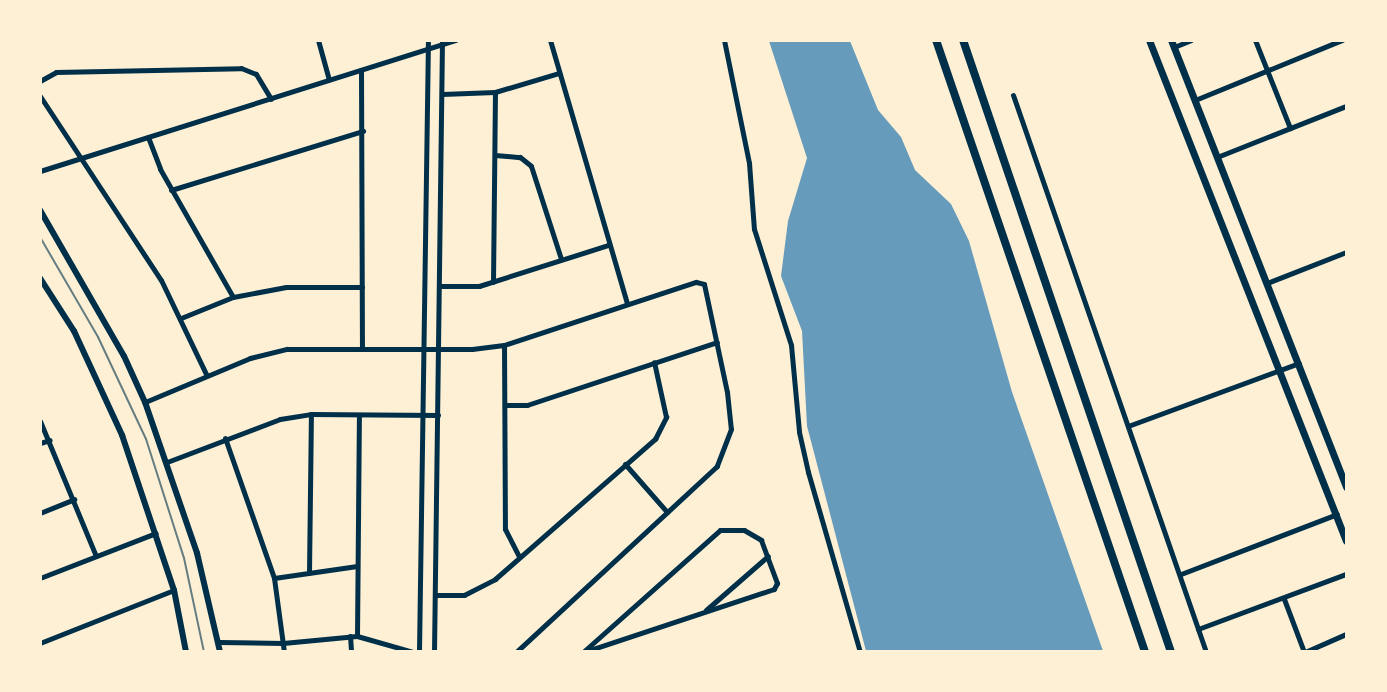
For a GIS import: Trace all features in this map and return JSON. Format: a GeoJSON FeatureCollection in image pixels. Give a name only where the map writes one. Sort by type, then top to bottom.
{"type":"FeatureCollection","features":[{"type":"Feature","properties":{"kind":"highway"},"geometry":{"type":"LineString","coordinates":[[936,40],[1145,651]]}},
{"type":"Feature","properties":{"kind":"highway"},"geometry":{"type":"LineString","coordinates":[[963,40],[1171,651]]}},
{"type":"Feature","properties":{"kind":"main road"},"geometry":{"type":"LineString","coordinates":[[1149,40],[1347,542]]}},
{"type":"Feature","properties":{"kind":"main road"},"geometry":{"type":"LineString","coordinates":[[1173,44],[1347,487]]}},
{"type":"Feature","properties":{"kind":"street"},"geometry":{"type":"LineString","coordinates":[[318,40],[330,80]]}},
{"type":"Feature","properties":{"kind":"street"},"geometry":{"type":"LineString","coordinates":[[419,651],[428,40]]}},
{"type":"Feature","properties":{"kind":"street"},"geometry":{"type":"LineString","coordinates":[[40,171],[456,40]]}},
{"type":"Feature","properties":{"kind":"street"},"geometry":{"type":"LineString","coordinates":[[550,40],[627,304]]}},
{"type":"Feature","properties":{"kind":"street"},"geometry":{"type":"LineString","coordinates":[[724,40],[749,163],[754,229],[791,345],[799,432],[808,472],[860,651]]}},
{"type":"Feature","properties":{"kind":"street"},"geometry":{"type":"LineString","coordinates":[[1173,44],[1191,40]]}},
{"type":"Feature","properties":{"kind":"street"},"geometry":{"type":"LineString","coordinates":[[1255,40],[1290,128]]}},
{"type":"Feature","properties":{"kind":"street"},"geometry":{"type":"LineString","coordinates":[[1195,100],[1343,40],[1347,47]]}},
{"type":"Feature","properties":{"kind":"street"},"geometry":{"type":"LineString","coordinates":[[434,651],[442,43]]}},
{"type":"Feature","properties":{"kind":"street"},"geometry":{"type":"LineString","coordinates":[[40,81],[56,72],[241,68],[256,74],[271,99]]}},
{"type":"Feature","properties":{"kind":"street"},"geometry":{"type":"LineString","coordinates":[[361,70],[362,348]]}},
{"type":"Feature","properties":{"kind":"street"},"geometry":{"type":"LineString","coordinates":[[442,94],[495,92],[559,73]]}},
{"type":"Feature","properties":{"kind":"street"},"geometry":{"type":"LineString","coordinates":[[493,282],[495,92]]}},
{"type":"Feature","properties":{"kind":"street"},"geometry":{"type":"LineString","coordinates":[[1013,95],[1206,651]]}},
{"type":"Feature","properties":{"kind":"street"},"geometry":{"type":"LineString","coordinates":[[40,96],[83,157],[181,318],[207,376]]}},
{"type":"Feature","properties":{"kind":"street"},"geometry":{"type":"LineString","coordinates":[[1217,157],[1347,106]]}},
{"type":"Feature","properties":{"kind":"street"},"geometry":{"type":"LineString","coordinates":[[171,190],[363,131]]}},
{"type":"Feature","properties":{"kind":"street"},"geometry":{"type":"LineString","coordinates":[[148,137],[171,190],[233,297]]}},
{"type":"Feature","properties":{"kind":"street"},"geometry":{"type":"LineString","coordinates":[[495,154],[520,157],[531,166],[561,259]]}},
{"type":"Feature","properties":{"kind":"street"},"geometry":{"type":"LineString","coordinates":[[40,210],[124,356],[145,402],[196,553],[220,651]]}},
{"type":"Feature","properties":{"kind":"street"},"geometry":{"type":"LineString","coordinates":[[439,286],[493,282],[608,245]]}},
{"type":"Feature","properties":{"kind":"street"},"geometry":{"type":"LineString","coordinates":[[1267,283],[1347,252]]}},
{"type":"Feature","properties":{"kind":"street"},"geometry":{"type":"LineString","coordinates":[[40,278],[94,369],[122,435],[174,590],[186,651]]}},
{"type":"Feature","properties":{"kind":"street"},"geometry":{"type":"LineString","coordinates":[[145,402],[207,376],[287,350],[439,349],[504,345],[696,282],[704,284],[730,419],[726,448],[717,466],[516,651]]}},
{"type":"Feature","properties":{"kind":"street"},"geometry":{"type":"LineString","coordinates":[[181,318],[233,297],[286,287],[362,287]]}},
{"type":"Feature","properties":{"kind":"street"},"geometry":{"type":"LineString","coordinates":[[505,405],[527,405],[717,342]]}},
{"type":"Feature","properties":{"kind":"street"},"geometry":{"type":"LineString","coordinates":[[504,345],[505,529],[519,557]]}},
{"type":"Feature","properties":{"kind":"street"},"geometry":{"type":"LineString","coordinates":[[435,595],[464,595],[479,590],[625,464],[664,427],[664,408],[654,362]]}},
{"type":"Feature","properties":{"kind":"street"},"geometry":{"type":"LineString","coordinates":[[1128,426],[1299,363]]}},
{"type":"Feature","properties":{"kind":"street"},"geometry":{"type":"LineString","coordinates":[[167,462],[225,438],[280,419],[311,414],[438,416]]}},
{"type":"Feature","properties":{"kind":"street"},"geometry":{"type":"LineString","coordinates":[[309,573],[311,414]]}},
{"type":"Feature","properties":{"kind":"street"},"geometry":{"type":"LineString","coordinates":[[351,651],[357,566],[359,416]]}},
{"type":"Feature","properties":{"kind":"street"},"geometry":{"type":"LineString","coordinates":[[40,421],[50,440],[96,556]]}},
{"type":"Feature","properties":{"kind":"street"},"geometry":{"type":"LineString","coordinates":[[225,438],[274,578],[284,651]]}},
{"type":"Feature","properties":{"kind":"street"},"geometry":{"type":"LineString","coordinates":[[40,443],[50,440]]}},
{"type":"Feature","properties":{"kind":"street"},"geometry":{"type":"LineString","coordinates":[[625,464],[668,512]]}},
{"type":"Feature","properties":{"kind":"street"},"geometry":{"type":"LineString","coordinates":[[40,513],[74,499]]}},
{"type":"Feature","properties":{"kind":"street"},"geometry":{"type":"LineString","coordinates":[[1181,574],[1337,514]]}},
{"type":"Feature","properties":{"kind":"street"},"geometry":{"type":"LineString","coordinates":[[720,530],[744,530],[754,534],[768,556],[777,586],[584,651],[720,530]]}},
{"type":"Feature","properties":{"kind":"street"},"geometry":{"type":"LineString","coordinates":[[40,578],[156,533]]}},
{"type":"Feature","properties":{"kind":"street"},"geometry":{"type":"LineString","coordinates":[[703,612],[768,556]]}},
{"type":"Feature","properties":{"kind":"street"},"geometry":{"type":"LineString","coordinates":[[274,578],[357,566]]}},
{"type":"Feature","properties":{"kind":"street"},"geometry":{"type":"LineString","coordinates":[[1198,629],[1347,574]]}},
{"type":"Feature","properties":{"kind":"street"},"geometry":{"type":"LineString","coordinates":[[40,643],[174,590]]}},
{"type":"Feature","properties":{"kind":"street"},"geometry":{"type":"LineString","coordinates":[[1284,599],[1305,651],[1347,634]]}},
{"type":"Feature","properties":{"kind":"street"},"geometry":{"type":"LineString","coordinates":[[219,642],[283,643],[353,636],[413,651]]}},
{"type":"Feature","properties":{"kind":"water"},"geometry":{"type":"Polygon","coordinates":[[[769,41],[850,41],[878,110],[901,137],[915,170],[951,204],[969,241],[1012,392],[1103,651],[866,651],[807,426],[802,331],[781,276],[788,221],[807,158],[769,41]]]}},
{"type":"Feature","properties":{"kind":"railway"},"geometry":{"type":"LineString","coordinates":[[40,237],[98,337],[146,439],[184,558],[204,652]]}}]}
